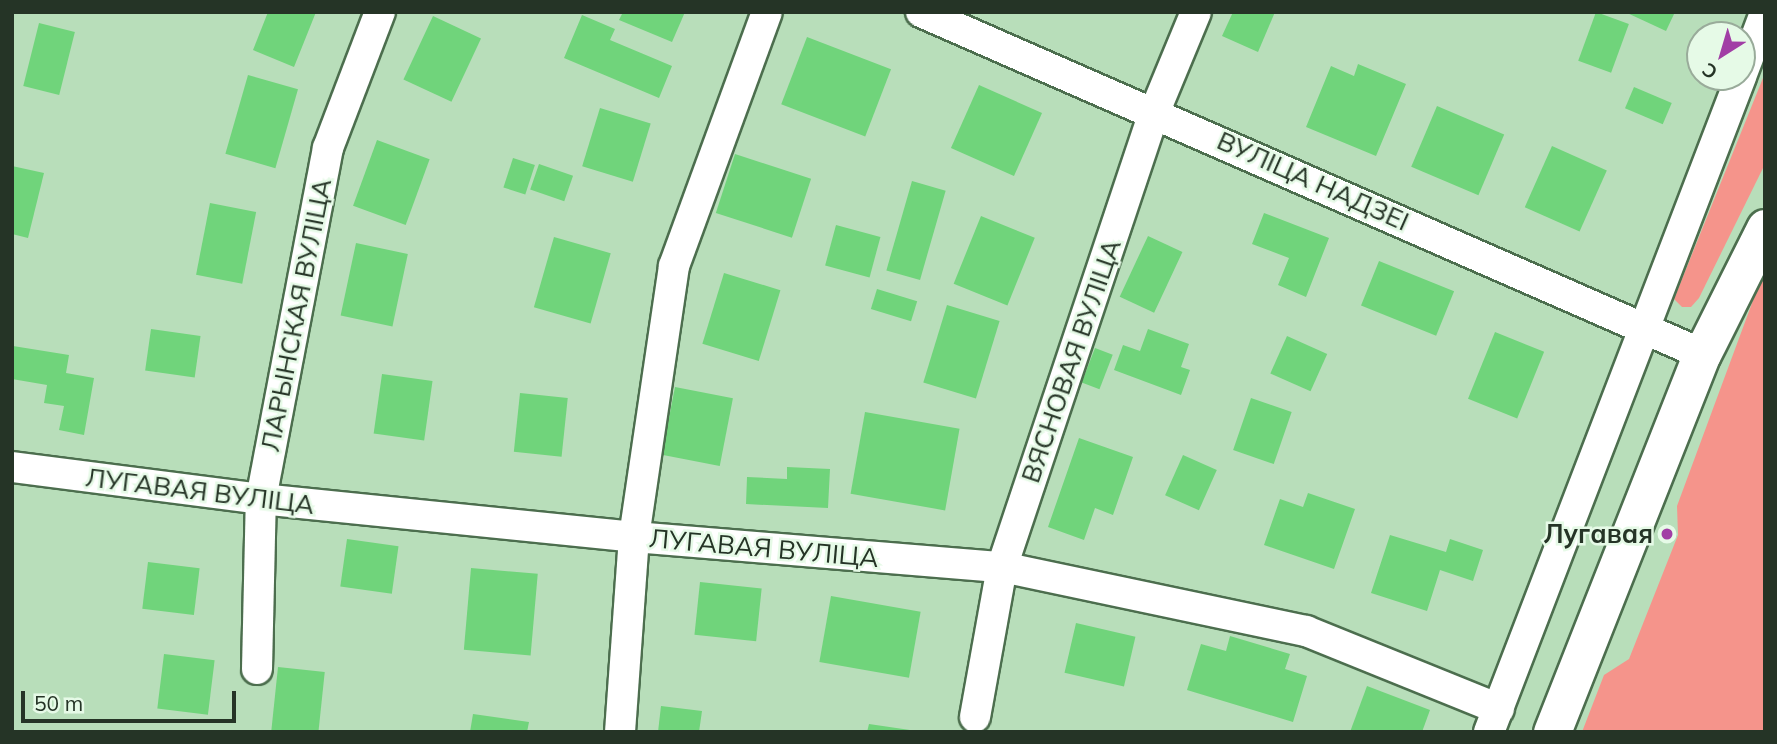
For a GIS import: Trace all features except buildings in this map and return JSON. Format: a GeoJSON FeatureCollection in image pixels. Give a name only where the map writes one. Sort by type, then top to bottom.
{"type":"FeatureCollection","features":[{"type":"Feature","properties":{"kind":"main road"},"geometry":{"type":"LineString","coordinates":[[1552,732],[1702,355],[1765,228]]}},
{"type":"Feature","properties":{"kind":"street","name":"ЛАРЫНСКАЯ ВУЛІЦА"},"geometry":{"type":"LineString","coordinates":[[257,669],[261,499],[328,148],[380,12]]}},
{"type":"Feature","properties":{"kind":"street"},"geometry":{"type":"LineString","coordinates":[[620,732],[634,537],[674,266],[767,12]]}},
{"type":"Feature","properties":{"kind":"street","name":"ВУЛІЦА НАДЗЕІ"},"geometry":{"type":"LineString","coordinates":[[922,12],[1155,111],[1702,355]]}},
{"type":"Feature","properties":{"kind":"street","name":"ВЯСНОВАЯ ВУЛІЦА"},"geometry":{"type":"LineString","coordinates":[[975,718],[1002,567],[1155,111],[1196,12]]}},
{"type":"Feature","properties":{"kind":"street"},"geometry":{"type":"LineString","coordinates":[[1756,38],[1765,13]]}},
{"type":"Feature","properties":{"kind":"street"},"geometry":{"type":"LineString","coordinates":[[1494,720],[1647,330],[1736,91]]}},
{"type":"Feature","properties":{"kind":"street","name":"ЛУГАВАЯ ВУЛІЦА"},"geometry":{"type":"LineString","coordinates":[[12,467],[261,499],[634,537],[1002,567],[1306,631],[1494,720]]}},
{"type":"Feature","properties":{"kind":"shaded area"},"geometry":{"type":"Polygon","coordinates":[[[1765,73],[1765,164],[1699,298],[1691,307],[1682,307],[1674,299],[1765,73]]]}},
{"type":"Feature","properties":{"kind":"shaded area"},"geometry":{"type":"Polygon","coordinates":[[[1765,268],[1765,732],[1582,732],[1604,675],[1629,659],[1678,535],[1677,506],[1765,268]]]}},
{"type":"Feature","properties":{"kind":"place","name":"Лугавая"},"geometry":{"type":"Point","coordinates":[1667,534]}}]}
